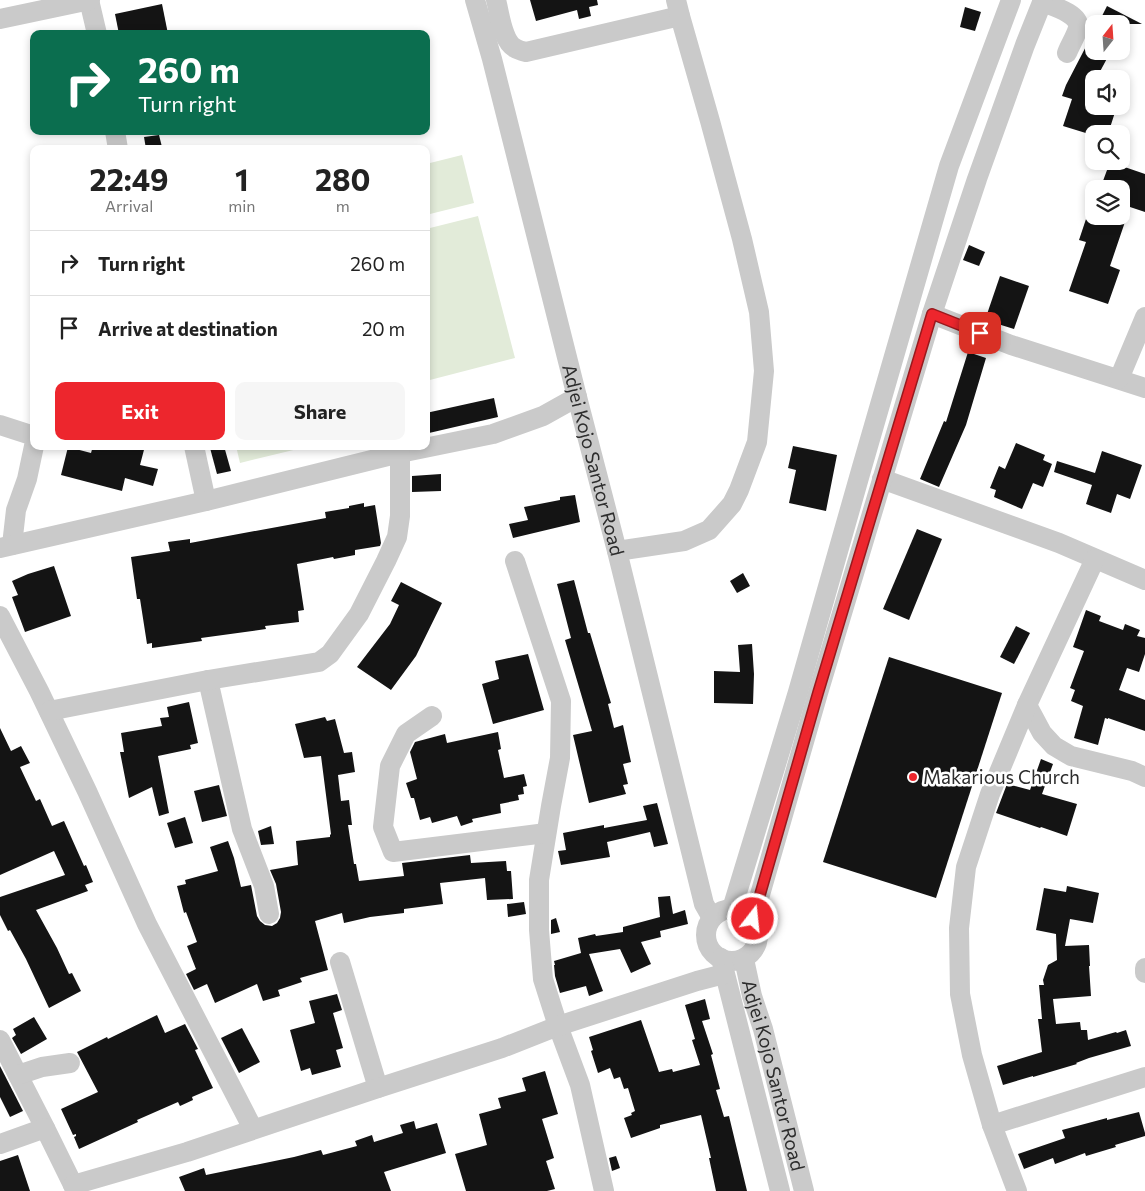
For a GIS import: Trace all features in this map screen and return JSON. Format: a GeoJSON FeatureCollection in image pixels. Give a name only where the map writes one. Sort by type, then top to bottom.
{"type":"FeatureCollection","features":[{"type":"Feature","properties":{"kind":"street"},"geometry":{"type":"LineString","coordinates":[[0,19],[90,0],[95,30]]}},
{"type":"Feature","properties":{"kind":"street","name":"Adjei Kojo Santor Road"},"geometry":{"type":"LineString","coordinates":[[475,0],[492,59],[617,551],[704,904],[712,918]]}},
{"type":"Feature","properties":{"kind":"street"},"geometry":{"type":"LineString","coordinates":[[496,0],[505,36],[510,45],[516,50],[526,52],[678,8],[742,239],[759,312],[764,371],[757,442],[732,504],[709,530],[684,540],[617,551]]}},
{"type":"Feature","properties":{"kind":"street"},"geometry":{"type":"LineString","coordinates":[[732,909],[798,692],[949,166],[1011,0]]}},
{"type":"Feature","properties":{"kind":"street"},"geometry":{"type":"LineString","coordinates":[[753,919],[818,693],[932,314],[981,170],[1042,1],[1076,18],[1078,28],[1067,53]]}},
{"type":"Feature","properties":{"kind":"street"},"geometry":{"type":"LineString","coordinates":[[932,314],[1011,345],[1145,388]]}},
{"type":"Feature","properties":{"kind":"street"},"geometry":{"type":"LineString","coordinates":[[1120,379],[1145,318]]}},
{"type":"Feature","properties":{"kind":"street"},"geometry":{"type":"LineString","coordinates":[[430,446],[493,434],[543,416],[577,396]]}},
{"type":"Feature","properties":{"kind":"street"},"geometry":{"type":"LineString","coordinates":[[0,425],[30,435]]}},
{"type":"Feature","properties":{"kind":"street"},"geometry":{"type":"LineString","coordinates":[[33,450],[27,479],[6,546],[206,501],[410,450]]}},
{"type":"Feature","properties":{"kind":"street"},"geometry":{"type":"LineString","coordinates":[[195,450],[206,501]]}},
{"type":"Feature","properties":{"kind":"street"},"geometry":{"type":"LineString","coordinates":[[49,711],[208,680],[318,662],[330,654],[360,614],[397,537],[400,516],[400,452]]}},
{"type":"Feature","properties":{"kind":"street"},"geometry":{"type":"LineString","coordinates":[[882,479],[1059,543],[1145,580]]}},
{"type":"Feature","properties":{"kind":"street"},"geometry":{"type":"LineString","coordinates":[[1017,1191],[992,1125],[972,1055],[960,994],[959,928],[966,867],[990,794],[1027,705],[1095,559]]}},
{"type":"Feature","properties":{"kind":"street"},"geometry":{"type":"LineString","coordinates":[[516,561],[561,701],[560,758],[539,880],[539,930],[543,979],[580,1085],[604,1191]]}},
{"type":"Feature","properties":{"kind":"street"},"geometry":{"type":"LineString","coordinates":[[0,616],[49,711],[147,924],[253,1129]]}},
{"type":"Feature","properties":{"kind":"street"},"geometry":{"type":"LineString","coordinates":[[208,680],[242,829],[264,886],[270,914]]}},
{"type":"Feature","properties":{"kind":"street"},"geometry":{"type":"LineString","coordinates":[[1027,705],[1042,733],[1054,746],[1071,756],[1132,771],[1145,777]]}},
{"type":"Feature","properties":{"kind":"street"},"geometry":{"type":"LineString","coordinates":[[432,716],[406,734],[390,766],[382,827],[393,852],[546,833]]}},
{"type":"Feature","properties":{"kind":"street"},"geometry":{"type":"LineString","coordinates":[[0,1040],[74,1188],[502,1048],[558,1026],[697,981],[732,961],[744,959],[753,951],[758,941],[758,929],[753,919],[744,911],[732,909],[721,911],[712,918],[707,929],[706,940],[722,966]]}},
{"type":"Feature","properties":{"kind":"street","name":"Adjei Kojo Santor Road"},"geometry":{"type":"LineString","coordinates":[[744,959],[752,996],[804,1191]]}},
{"type":"Feature","properties":{"kind":"street"},"geometry":{"type":"LineString","coordinates":[[340,962],[378,1088]]}},
{"type":"Feature","properties":{"kind":"street","name":"Adjei Kojo Santor Road"},"geometry":{"type":"LineString","coordinates":[[722,966],[780,1191]]}},
{"type":"Feature","properties":{"kind":"street"},"geometry":{"type":"LineString","coordinates":[[1145,968],[1145,973]]}},
{"type":"Feature","properties":{"kind":"street"},"geometry":{"type":"LineString","coordinates":[[18,1075],[42,1067],[70,1064]]}},
{"type":"Feature","properties":{"kind":"street"},"geometry":{"type":"LineString","coordinates":[[992,1125],[1145,1077]]}},
{"type":"Feature","properties":{"kind":"street"},"geometry":{"type":"LineString","coordinates":[[0,1144],[45,1128]]}},
{"type":"Feature","properties":{"kind":"green space"},"geometry":{"type":"Polygon","coordinates":[[[462,155],[474,203],[430,214],[430,163],[462,155]]]}},
{"type":"Feature","properties":{"kind":"green space"},"geometry":{"type":"Polygon","coordinates":[[[478,216],[515,358],[430,380],[430,228],[478,216]]]}},
{"type":"Feature","properties":{"kind":"green space"},"geometry":{"type":"Polygon","coordinates":[[[237,450],[294,450],[240,463],[237,450]]]}},
{"type":"Feature","properties":{"kind":"building"},"geometry":{"type":"Polygon","coordinates":[[[530,0],[597,0],[598,5],[589,7],[591,16],[579,19],[577,10],[536,21],[530,0]]]}},
{"type":"Feature","properties":{"kind":"building"},"geometry":{"type":"Polygon","coordinates":[[[162,4],[167,30],[118,30],[115,14],[162,4]]]}},
{"type":"Feature","properties":{"kind":"building"},"geometry":{"type":"Polygon","coordinates":[[[1107,6],[1124,15],[1102,15],[1107,6]]]}},
{"type":"Feature","properties":{"kind":"building"},"geometry":{"type":"Polygon","coordinates":[[[965,7],[981,12],[975,31],[960,27],[965,7]]]}},
{"type":"Feature","properties":{"kind":"building"},"geometry":{"type":"Polygon","coordinates":[[[1130,18],[1142,24],[1130,24],[1130,18]]]}},
{"type":"Feature","properties":{"kind":"building"},"geometry":{"type":"Polygon","coordinates":[[[1085,48],[1085,60],[1106,60],[1101,70],[1085,70],[1085,115],[1114,115],[1111,125],[1085,125],[1085,133],[1063,126],[1072,99],[1062,96],[1085,48]]]}},
{"type":"Feature","properties":{"kind":"building"},"geometry":{"type":"Polygon","coordinates":[[[159,135],[162,145],[145,145],[144,137],[159,135]]]}},
{"type":"Feature","properties":{"kind":"building"},"geometry":{"type":"Polygon","coordinates":[[[1130,169],[1145,174],[1145,212],[1130,207],[1130,180],[1103,180],[1107,170],[1130,169]]]}},
{"type":"Feature","properties":{"kind":"building"},"geometry":{"type":"Polygon","coordinates":[[[1085,222],[1085,225],[1124,225],[1110,266],[1120,270],[1108,304],[1069,291],[1086,242],[1079,240],[1085,222]]]}},
{"type":"Feature","properties":{"kind":"building"},"geometry":{"type":"Polygon","coordinates":[[[969,245],[985,252],[979,266],[963,260],[969,245]]]}},
{"type":"Feature","properties":{"kind":"building"},"geometry":{"type":"Polygon","coordinates":[[[1000,276],[1029,286],[1014,329],[985,320],[1000,276]]]}},
{"type":"Feature","properties":{"kind":"building"},"geometry":{"type":"Polygon","coordinates":[[[968,352],[986,358],[966,425],[939,487],[920,479],[944,421],[946,422],[968,352]]]}},
{"type":"Feature","properties":{"kind":"building"},"geometry":{"type":"Polygon","coordinates":[[[494,398],[498,417],[430,433],[430,412],[494,398]]]}},
{"type":"Feature","properties":{"kind":"building"},"geometry":{"type":"Polygon","coordinates":[[[1016,443],[1045,455],[1043,460],[1052,464],[1043,487],[1033,483],[1022,509],[994,497],[996,490],[990,488],[999,466],[1005,469],[1016,443]]]}},
{"type":"Feature","properties":{"kind":"building"},"geometry":{"type":"Polygon","coordinates":[[[793,446],[837,455],[826,511],[789,503],[796,470],[788,468],[793,446]]]}},
{"type":"Feature","properties":{"kind":"building"},"geometry":{"type":"Polygon","coordinates":[[[67,450],[80,450],[91,453],[92,450],[144,450],[140,465],[158,469],[153,486],[125,478],[122,491],[61,475],[67,450]]]}},
{"type":"Feature","properties":{"kind":"building"},"geometry":{"type":"Polygon","coordinates":[[[211,450],[225,450],[231,471],[217,474],[211,450]]]}},
{"type":"Feature","properties":{"kind":"building"},"geometry":{"type":"Polygon","coordinates":[[[1102,451],[1142,465],[1130,499],[1117,494],[1111,513],[1086,504],[1092,485],[1054,472],[1057,461],[1095,473],[1102,451]]]}},
{"type":"Feature","properties":{"kind":"building"},"geometry":{"type":"Polygon","coordinates":[[[441,474],[441,491],[412,492],[412,476],[441,474]]]}},
{"type":"Feature","properties":{"kind":"building"},"geometry":{"type":"Polygon","coordinates":[[[575,495],[580,522],[513,538],[509,524],[528,520],[524,507],[575,495]]]}},
{"type":"Feature","properties":{"kind":"building"},"geometry":{"type":"Polygon","coordinates":[[[364,503],[364,507],[375,505],[380,546],[355,550],[355,555],[297,564],[304,610],[298,611],[299,622],[265,626],[266,629],[201,638],[202,641],[152,648],[152,643],[147,644],[140,599],[137,599],[131,557],[170,551],[168,542],[190,539],[190,543],[326,518],[325,512],[364,503]]]}},
{"type":"Feature","properties":{"kind":"building"},"geometry":{"type":"Polygon","coordinates":[[[917,529],[942,539],[909,620],[883,609],[917,529]]]}},
{"type":"Feature","properties":{"kind":"building"},"geometry":{"type":"Polygon","coordinates":[[[54,566],[71,616],[25,632],[12,597],[18,595],[12,581],[54,566]]]}},
{"type":"Feature","properties":{"kind":"building"},"geometry":{"type":"Polygon","coordinates":[[[743,573],[750,586],[737,593],[730,581],[743,573]]]}},
{"type":"Feature","properties":{"kind":"building"},"geometry":{"type":"Polygon","coordinates":[[[574,580],[588,633],[590,633],[611,703],[608,704],[614,728],[623,725],[631,762],[623,764],[628,784],[623,785],[626,794],[589,803],[573,735],[592,731],[565,640],[571,638],[557,584],[574,580]]]}},
{"type":"Feature","properties":{"kind":"building"},"geometry":{"type":"Polygon","coordinates":[[[401,582],[442,603],[416,656],[391,690],[357,667],[390,624],[399,605],[391,601],[401,582]]]}},
{"type":"Feature","properties":{"kind":"building"},"geometry":{"type":"Polygon","coordinates":[[[1086,610],[1101,616],[1099,621],[1123,630],[1125,624],[1140,630],[1137,636],[1145,638],[1145,654],[1139,672],[1127,668],[1119,690],[1145,700],[1145,731],[1105,718],[1098,745],[1074,738],[1083,706],[1071,701],[1075,690],[1070,688],[1084,651],[1073,647],[1086,610]]]}},
{"type":"Feature","properties":{"kind":"building"},"geometry":{"type":"Polygon","coordinates":[[[1016,626],[1030,633],[1014,664],[1000,657],[1016,626]]]}},
{"type":"Feature","properties":{"kind":"building"},"geometry":{"type":"Polygon","coordinates":[[[752,644],[753,704],[714,703],[714,671],[740,672],[738,645],[752,644]]]}},
{"type":"Feature","properties":{"kind":"building"},"geometry":{"type":"Polygon","coordinates":[[[528,654],[544,710],[493,724],[482,684],[499,679],[495,661],[528,654]]]}},
{"type":"Feature","properties":{"kind":"building","name":"Makarious Church"},"geometry":{"type":"Polygon","coordinates":[[[889,657],[1002,693],[936,898],[823,862],[889,657]]]}},
{"type":"Feature","properties":{"kind":"building"},"geometry":{"type":"Polygon","coordinates":[[[189,702],[198,743],[190,745],[191,749],[158,756],[169,813],[159,816],[152,787],[129,798],[120,752],[124,752],[121,733],[162,726],[160,718],[169,717],[167,707],[189,702]]]}},
{"type":"Feature","properties":{"kind":"building"},"geometry":{"type":"Polygon","coordinates":[[[325,717],[327,721],[335,719],[344,753],[352,752],[355,772],[338,775],[341,801],[349,800],[352,825],[348,825],[354,864],[356,864],[359,881],[404,876],[402,863],[470,855],[471,863],[506,861],[507,871],[511,871],[513,899],[487,900],[485,878],[440,883],[443,904],[404,909],[404,913],[370,917],[344,923],[342,913],[315,921],[328,970],[300,978],[302,982],[278,990],[280,996],[263,1001],[257,984],[215,1003],[207,984],[194,990],[186,974],[196,969],[187,946],[197,942],[186,912],[184,913],[177,886],[186,884],[185,880],[218,871],[210,847],[228,841],[241,887],[251,885],[257,916],[265,925],[272,926],[277,923],[281,912],[276,884],[270,870],[298,865],[296,841],[330,837],[331,834],[321,756],[304,758],[295,724],[325,717]]]}},
{"type":"Feature","properties":{"kind":"building"},"geometry":{"type":"Polygon","coordinates":[[[0,728],[11,751],[21,746],[30,763],[20,767],[36,801],[40,799],[52,826],[64,821],[93,882],[85,885],[88,891],[36,910],[69,974],[72,973],[81,991],[49,1008],[26,959],[0,915],[0,897],[65,875],[54,851],[0,875],[0,728]]]}},
{"type":"Feature","properties":{"kind":"building"},"geometry":{"type":"Polygon","coordinates":[[[498,732],[501,749],[498,750],[504,778],[524,774],[527,786],[523,787],[524,794],[518,795],[519,800],[500,804],[501,813],[472,819],[473,822],[461,826],[457,816],[432,823],[430,817],[420,820],[414,798],[411,798],[406,783],[417,779],[410,752],[415,742],[445,734],[447,743],[498,732]]]}},
{"type":"Feature","properties":{"kind":"building"},"geometry":{"type":"Polygon","coordinates":[[[1041,759],[1053,764],[1042,794],[1077,804],[1067,836],[996,813],[1007,784],[1030,790],[1041,759]]]}},
{"type":"Feature","properties":{"kind":"building"},"geometry":{"type":"Polygon","coordinates":[[[219,785],[227,816],[202,822],[194,791],[219,785]]]}},
{"type":"Feature","properties":{"kind":"building"},"geometry":{"type":"Polygon","coordinates":[[[657,803],[668,844],[654,847],[650,832],[607,842],[610,857],[561,865],[558,851],[566,850],[563,833],[604,825],[604,828],[647,820],[643,806],[657,803]]]}},
{"type":"Feature","properties":{"kind":"building"},"geometry":{"type":"Polygon","coordinates":[[[185,817],[193,843],[175,848],[167,823],[185,817]]]}},
{"type":"Feature","properties":{"kind":"building"},"geometry":{"type":"Polygon","coordinates":[[[271,826],[274,844],[261,845],[258,831],[271,826]]]}},
{"type":"Feature","properties":{"kind":"building"},"geometry":{"type":"Polygon","coordinates":[[[1067,886],[1099,893],[1093,923],[1070,919],[1065,946],[1089,945],[1091,996],[1053,999],[1056,1024],[1080,1022],[1081,1030],[1087,1030],[1088,1040],[1126,1030],[1131,1046],[1003,1085],[997,1066],[1042,1052],[1038,1019],[1042,1019],[1039,985],[1044,985],[1043,980],[1048,965],[1057,960],[1056,934],[1036,930],[1044,888],[1066,892],[1067,886]]]}},
{"type":"Feature","properties":{"kind":"building"},"geometry":{"type":"Polygon","coordinates":[[[670,896],[673,914],[685,910],[688,924],[660,931],[661,937],[641,942],[651,964],[631,973],[620,949],[589,954],[603,991],[589,996],[586,986],[560,993],[555,976],[554,961],[581,953],[578,938],[595,934],[596,936],[623,932],[623,927],[660,917],[658,897],[670,896]]]}},
{"type":"Feature","properties":{"kind":"building"},"geometry":{"type":"Polygon","coordinates":[[[524,902],[526,914],[508,917],[507,904],[524,902]]]}},
{"type":"Feature","properties":{"kind":"building"},"geometry":{"type":"Polygon","coordinates":[[[556,918],[560,932],[551,934],[551,920],[556,918]]]}},
{"type":"Feature","properties":{"kind":"building"},"geometry":{"type":"Polygon","coordinates":[[[337,994],[342,1010],[333,1013],[343,1048],[336,1050],[341,1067],[312,1075],[310,1068],[301,1071],[290,1030],[315,1023],[309,1001],[337,994]]]}},
{"type":"Feature","properties":{"kind":"building"},"geometry":{"type":"Polygon","coordinates":[[[705,999],[710,1019],[702,1021],[713,1054],[711,1055],[720,1089],[716,1090],[724,1117],[729,1116],[747,1191],[716,1191],[701,1115],[660,1125],[660,1128],[631,1138],[624,1118],[632,1115],[631,1113],[635,1111],[628,1088],[624,1089],[620,1077],[614,1079],[610,1068],[598,1073],[591,1051],[593,1050],[589,1037],[641,1020],[659,1072],[672,1069],[673,1072],[700,1065],[692,1040],[695,1039],[685,1005],[705,999]]]}},
{"type":"Feature","properties":{"kind":"building"},"geometry":{"type":"Polygon","coordinates":[[[157,1015],[165,1033],[185,1024],[198,1049],[195,1050],[213,1088],[192,1097],[193,1100],[180,1106],[178,1102],[79,1149],[74,1137],[76,1134],[73,1135],[61,1109],[98,1092],[77,1052],[157,1015]]]}},
{"type":"Feature","properties":{"kind":"building"},"geometry":{"type":"Polygon","coordinates":[[[34,1017],[47,1039],[21,1054],[12,1038],[16,1035],[13,1029],[34,1017]]]}},
{"type":"Feature","properties":{"kind":"building"},"geometry":{"type":"Polygon","coordinates":[[[242,1028],[260,1062],[239,1073],[221,1038],[242,1028]]]}},
{"type":"Feature","properties":{"kind":"building"},"geometry":{"type":"Polygon","coordinates":[[[0,1066],[23,1111],[10,1117],[0,1097],[0,1066]]]}},
{"type":"Feature","properties":{"kind":"building"},"geometry":{"type":"Polygon","coordinates":[[[545,1071],[558,1114],[542,1119],[554,1158],[546,1161],[555,1189],[547,1191],[466,1191],[455,1154],[487,1145],[479,1114],[501,1108],[498,1098],[526,1091],[522,1078],[545,1071]]]}},
{"type":"Feature","properties":{"kind":"building"},"geometry":{"type":"Polygon","coordinates":[[[1139,1112],[1145,1136],[1086,1156],[1085,1153],[1055,1164],[1053,1158],[1024,1169],[1018,1154],[1065,1138],[1062,1130],[1139,1112]]]}},
{"type":"Feature","properties":{"kind":"building"},"geometry":{"type":"Polygon","coordinates":[[[414,1121],[416,1129],[437,1123],[446,1153],[384,1172],[391,1191],[185,1191],[179,1177],[204,1168],[206,1175],[321,1150],[323,1155],[357,1146],[355,1141],[372,1135],[374,1142],[403,1133],[400,1125],[414,1121]]]}},
{"type":"Feature","properties":{"kind":"building"},"geometry":{"type":"Polygon","coordinates":[[[18,1155],[30,1191],[0,1191],[0,1161],[18,1155]]]}},
{"type":"Feature","properties":{"kind":"building"},"geometry":{"type":"Polygon","coordinates":[[[616,1156],[620,1168],[612,1171],[609,1158],[616,1156]]]}},
{"type":"Feature","properties":{"kind":"place","name":"Makarious Church"},"geometry":{"type":"Point","coordinates":[913,777]}},
{"type":"Feature","properties":{"kind":"route"},"geometry":{"type":"LineString","coordinates":[[753,919],[818,693],[932,314],[980,333]]}}]}
